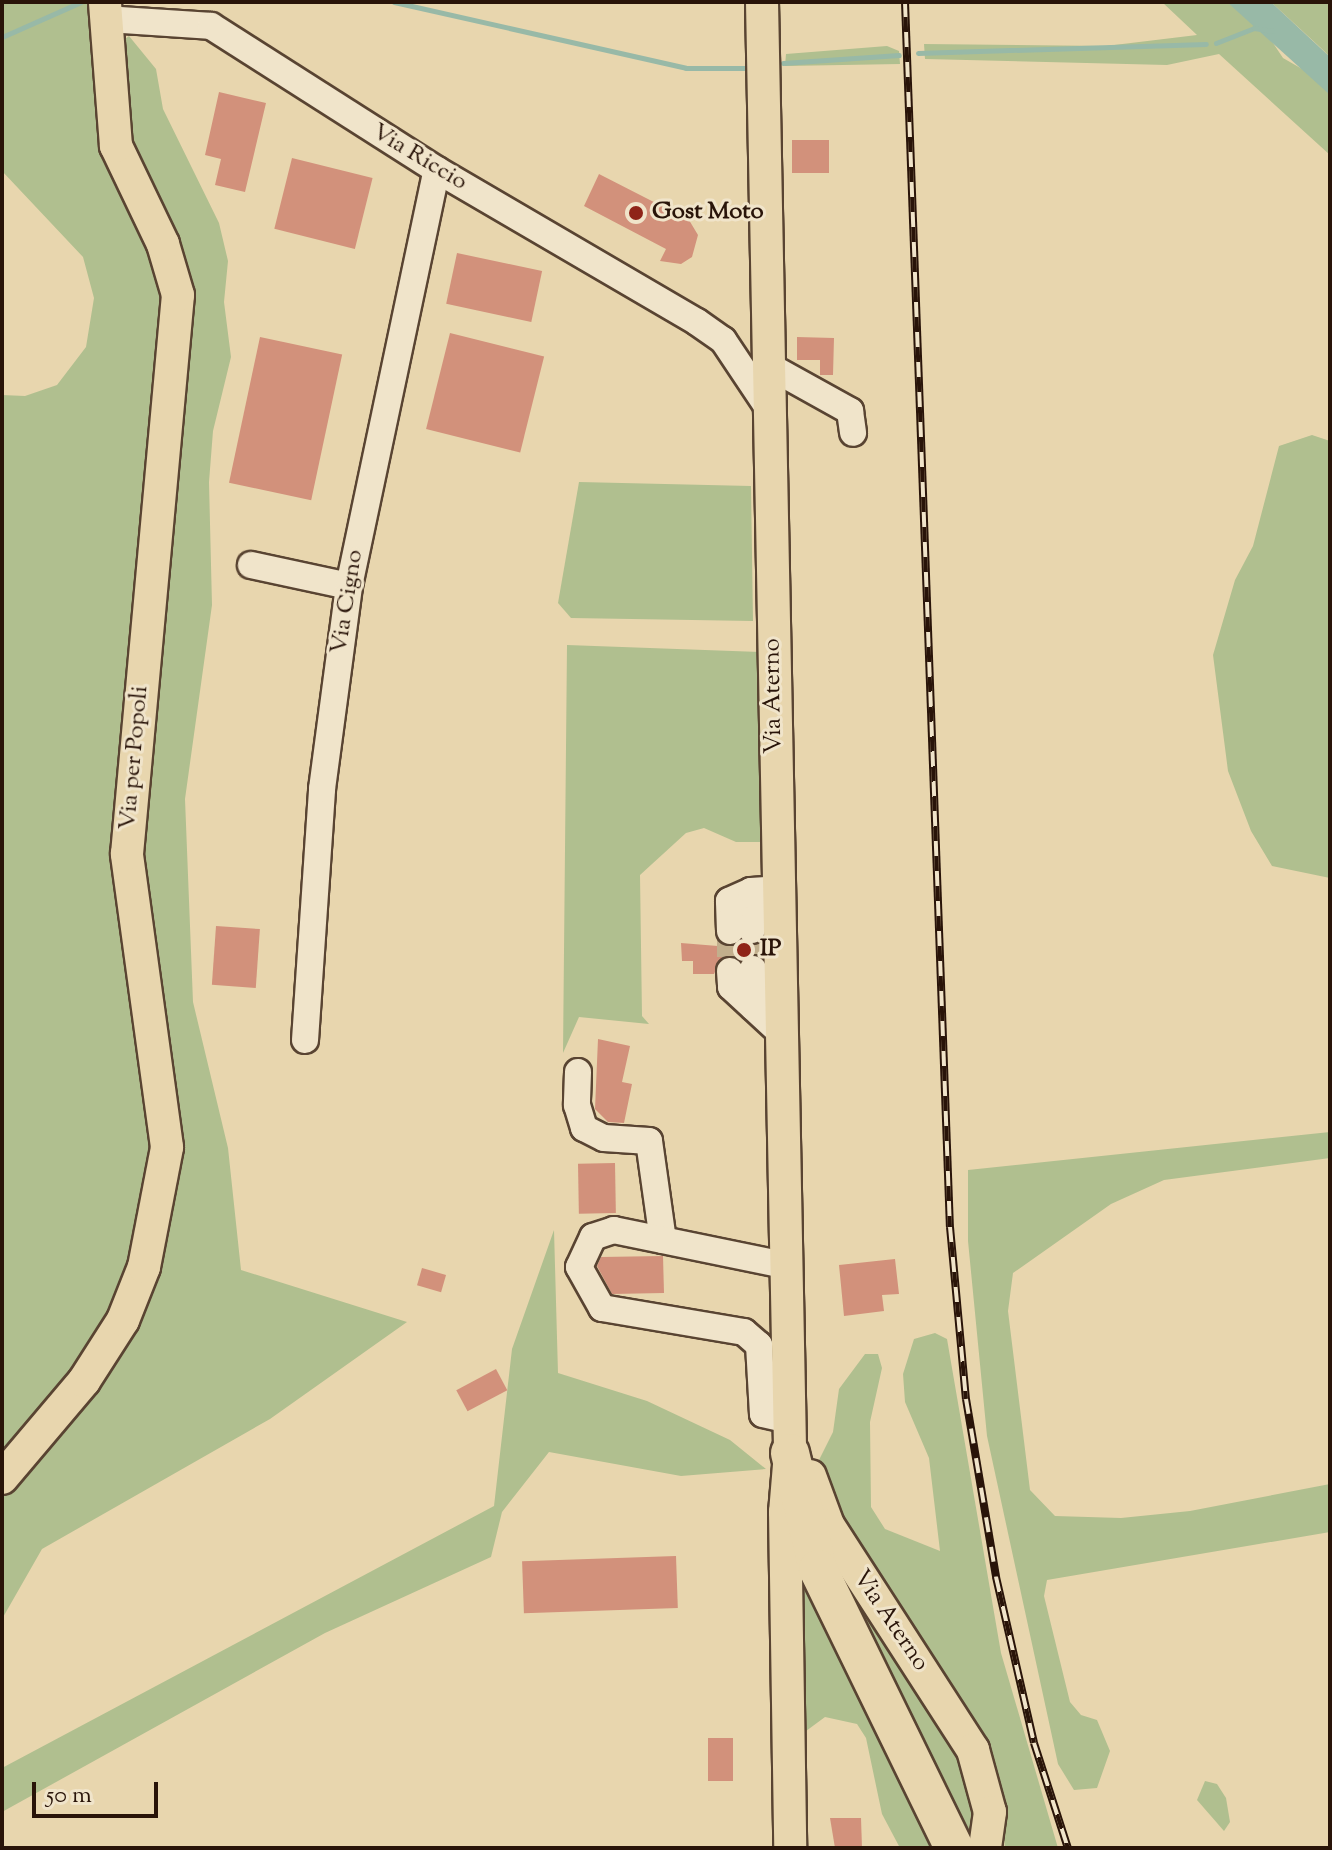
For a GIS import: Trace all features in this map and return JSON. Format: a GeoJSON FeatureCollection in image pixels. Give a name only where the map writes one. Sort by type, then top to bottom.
{"type":"FeatureCollection","features":[{"type":"Feature","properties":{"kind":"highway"},"geometry":{"type":"LineString","coordinates":[[789,1421],[818,1569],[954,1848]]}},
{"type":"Feature","properties":{"kind":"main road","name":"Via Aterno"},"geometry":{"type":"LineString","coordinates":[[762,2],[769,366],[764,890],[780,1032],[789,1421],[785,1512],[789,1837]]}},
{"type":"Feature","properties":{"kind":"main road","name":"Via per Popoli"},"geometry":{"type":"LineString","coordinates":[[2,1478],[84,1381],[123,1320],[144,1267],[167,1147],[127,854],[178,295],[163,244],[116,146],[106,10]]}},
{"type":"Feature","properties":{"kind":"main road","name":"Via Aterno"},"geometry":{"type":"LineString","coordinates":[[789,1421],[828,1525],[973,1750],[988,1793],[991,1842]]}},
{"type":"Feature","properties":{"kind":"lane","name":"Via Riccio"},"geometry":{"type":"LineString","coordinates":[[106,10],[211,26],[437,170],[723,340],[769,409]]}},
{"type":"Feature","properties":{"kind":"lane","name":"Via Cigno"},"geometry":{"type":"LineString","coordinates":[[305,1040],[322,789],[349,586],[437,170]]}},
{"type":"Feature","properties":{"kind":"lane"},"geometry":{"type":"LineString","coordinates":[[723,340],[745,341],[768,327]]}},
{"type":"Feature","properties":{"kind":"lane"},"geometry":{"type":"LineString","coordinates":[[769,366],[850,411],[853,433]]}},
{"type":"Feature","properties":{"kind":"lane"},"geometry":{"type":"LineString","coordinates":[[251,565],[349,586]]}},
{"type":"Feature","properties":{"kind":"lane"},"geometry":{"type":"LineString","coordinates":[[741,930],[729,901],[764,890]]}},
{"type":"Feature","properties":{"kind":"lane"},"geometry":{"type":"LineString","coordinates":[[742,970],[731,987],[780,1032]]}},
{"type":"Feature","properties":{"kind":"lane"},"geometry":{"type":"LineString","coordinates":[[578,1072],[577,1105],[584,1128],[604,1138],[649,1141],[663,1240]]}},
{"type":"Feature","properties":{"kind":"lane"},"geometry":{"type":"LineString","coordinates":[[784,1265],[614,1230],[593,1237],[579,1267],[591,1294],[602,1308],[744,1332],[759,1345],[763,1414],[789,1421]]}},
{"type":"Feature","properties":{"kind":"green space"},"geometry":{"type":"Polygon","coordinates":[[[2,2],[96,2],[99,77],[166,275],[130,711],[159,1146],[115,1316],[2,1466],[2,395],[25,396],[57,385],[86,347],[94,298],[83,257],[2,171],[2,2]]]}},
{"type":"Feature","properties":{"kind":"green space"},"geometry":{"type":"Polygon","coordinates":[[[1162,2],[1227,2],[1265,31],[1283,58],[1316,77],[1330,95],[1330,155],[1219,54],[1167,65],[925,59],[924,44],[1106,46],[1197,35],[1162,2]]]}},
{"type":"Feature","properties":{"kind":"green space"},"geometry":{"type":"Polygon","coordinates":[[[1271,2],[1330,2],[1330,57],[1322,49],[1271,2]]]}},
{"type":"Feature","properties":{"kind":"green space"},"geometry":{"type":"Polygon","coordinates":[[[129,36],[156,69],[163,109],[219,223],[228,261],[224,302],[231,357],[213,431],[209,482],[212,605],[185,799],[193,1002],[228,1148],[241,1270],[407,1322],[270,1419],[42,1549],[2,1619],[2,1491],[163,1225],[138,893],[184,344],[130,161],[117,45],[129,36]]]}},
{"type":"Feature","properties":{"kind":"green space"},"geometry":{"type":"Polygon","coordinates":[[[887,46],[899,51],[900,64],[785,66],[786,54],[887,46]]]}},
{"type":"Feature","properties":{"kind":"green space"},"geometry":{"type":"Polygon","coordinates":[[[1312,435],[1330,441],[1330,878],[1272,866],[1251,831],[1228,771],[1213,655],[1235,580],[1253,546],[1279,446],[1312,435]]]}},
{"type":"Feature","properties":{"kind":"green space"},"geometry":{"type":"Polygon","coordinates":[[[579,482],[751,486],[753,621],[571,618],[558,603],[579,482]]]}},
{"type":"Feature","properties":{"kind":"green space"},"geometry":{"type":"Polygon","coordinates":[[[567,645],[760,652],[765,842],[736,842],[704,828],[686,833],[640,875],[642,1016],[649,1024],[579,1017],[563,1053],[567,645]]]}},
{"type":"Feature","properties":{"kind":"green space"},"geometry":{"type":"Polygon","coordinates":[[[1330,1132],[1330,1158],[1164,1180],[1111,1204],[1013,1273],[1008,1311],[1030,1490],[1055,1516],[1121,1518],[1190,1511],[1330,1484],[1330,1532],[1047,1580],[1044,1596],[1070,1702],[1081,1715],[1097,1720],[1110,1751],[1097,1788],[1074,1790],[1058,1764],[987,1436],[968,1241],[968,1170],[1330,1132]]]}},
{"type":"Feature","properties":{"kind":"green space"},"geometry":{"type":"Polygon","coordinates":[[[554,1230],[558,1373],[647,1401],[730,1440],[766,1469],[681,1476],[549,1452],[502,1512],[491,1557],[325,1633],[2,1812],[2,1768],[494,1506],[512,1349],[554,1230]]]}},
{"type":"Feature","properties":{"kind":"green space"},"geometry":{"type":"Polygon","coordinates":[[[935,1333],[947,1339],[1001,1653],[1058,1848],[1005,1848],[1001,1812],[815,1468],[833,1432],[839,1389],[865,1354],[878,1354],[882,1368],[870,1422],[871,1507],[885,1529],[940,1551],[929,1458],[905,1402],[903,1374],[914,1339],[935,1333]]]}},
{"type":"Feature","properties":{"kind":"green space"},"geometry":{"type":"Polygon","coordinates":[[[838,1569],[976,1779],[972,1848],[838,1569]]]}},
{"type":"Feature","properties":{"kind":"green space"},"geometry":{"type":"Polygon","coordinates":[[[809,1582],[940,1848],[900,1848],[882,1814],[866,1738],[857,1724],[825,1717],[802,1734],[799,1587],[809,1582]]]}},
{"type":"Feature","properties":{"kind":"green space"},"geometry":{"type":"Polygon","coordinates":[[[1205,1781],[1217,1784],[1226,1798],[1230,1822],[1224,1831],[1197,1800],[1205,1781]]]}},
{"type":"Feature","properties":{"kind":"shaded area"},"geometry":{"type":"Polygon","coordinates":[[[1227,2],[1271,2],[1330,57],[1330,95],[1227,2]]]}},
{"type":"Feature","properties":{"kind":"building"},"geometry":{"type":"Polygon","coordinates":[[[219,92],[266,103],[245,192],[215,185],[221,159],[205,155],[219,92]]]}},
{"type":"Feature","properties":{"kind":"building"},"geometry":{"type":"Polygon","coordinates":[[[792,140],[829,140],[829,173],[792,173],[792,140]]]}},
{"type":"Feature","properties":{"kind":"building"},"geometry":{"type":"Polygon","coordinates":[[[292,158],[373,178],[355,249],[274,229],[292,158]]]}},
{"type":"Feature","properties":{"kind":"building","name":"Gost Moto"},"geometry":{"type":"Polygon","coordinates":[[[599,174],[689,220],[698,235],[692,257],[681,264],[660,261],[666,249],[584,206],[599,174]]]}},
{"type":"Feature","properties":{"kind":"building"},"geometry":{"type":"Polygon","coordinates":[[[457,253],[542,271],[531,322],[446,304],[457,253]]]}},
{"type":"Feature","properties":{"kind":"building"},"geometry":{"type":"Polygon","coordinates":[[[450,333],[544,356],[520,453],[426,429],[450,333]]]}},
{"type":"Feature","properties":{"kind":"building"},"geometry":{"type":"Polygon","coordinates":[[[260,337],[342,354],[311,500],[229,483],[260,337]]]}},
{"type":"Feature","properties":{"kind":"building"},"geometry":{"type":"Polygon","coordinates":[[[797,337],[834,338],[833,375],[820,375],[820,360],[797,360],[797,337]]]}},
{"type":"Feature","properties":{"kind":"building"},"geometry":{"type":"Polygon","coordinates":[[[216,926],[260,929],[256,988],[212,985],[216,926]]]}},
{"type":"Feature","properties":{"kind":"building"},"geometry":{"type":"Polygon","coordinates":[[[742,941],[761,943],[761,956],[722,957],[714,974],[693,974],[693,961],[682,961],[681,943],[730,947],[742,941]]]}},
{"type":"Feature","properties":{"kind":"building"},"geometry":{"type":"Polygon","coordinates":[[[598,1039],[630,1046],[622,1082],[632,1084],[624,1123],[608,1122],[595,1109],[598,1039]]]}},
{"type":"Feature","properties":{"kind":"building"},"geometry":{"type":"Polygon","coordinates":[[[615,1163],[616,1213],[579,1214],[578,1164],[615,1163]]]}},
{"type":"Feature","properties":{"kind":"building"},"geometry":{"type":"Polygon","coordinates":[[[663,1256],[664,1293],[612,1294],[597,1266],[601,1257],[663,1256]]]}},
{"type":"Feature","properties":{"kind":"building"},"geometry":{"type":"Polygon","coordinates":[[[895,1259],[899,1294],[882,1295],[884,1311],[844,1316],[839,1265],[895,1259]]]}},
{"type":"Feature","properties":{"kind":"building"},"geometry":{"type":"Polygon","coordinates":[[[422,1268],[446,1275],[441,1292],[417,1285],[422,1268]]]}},
{"type":"Feature","properties":{"kind":"building"},"geometry":{"type":"Polygon","coordinates":[[[496,1369],[507,1390],[468,1411],[456,1390],[496,1369]]]}},
{"type":"Feature","properties":{"kind":"building"},"geometry":{"type":"Polygon","coordinates":[[[676,1556],[678,1608],[524,1613],[522,1561],[676,1556]]]}},
{"type":"Feature","properties":{"kind":"building"},"geometry":{"type":"Polygon","coordinates":[[[708,1738],[733,1738],[733,1781],[708,1781],[708,1738]]]}},
{"type":"Feature","properties":{"kind":"building"},"geometry":{"type":"Polygon","coordinates":[[[830,1818],[861,1818],[862,1848],[835,1848],[830,1818]]]}},
{"type":"Feature","properties":{"kind":"waterway"},"geometry":{"type":"LineString","coordinates":[[2,37],[81,2]]}},
{"type":"Feature","properties":{"kind":"waterway"},"geometry":{"type":"LineString","coordinates":[[394,2],[686,68],[751,68]]}},
{"type":"Feature","properties":{"kind":"waterway"},"geometry":{"type":"LineString","coordinates":[[1216,43],[1254,28],[1272,31]]}},
{"type":"Feature","properties":{"kind":"waterway"},"geometry":{"type":"LineString","coordinates":[[918,53],[1206,44]]}},
{"type":"Feature","properties":{"kind":"waterway"},"geometry":{"type":"LineString","coordinates":[[783,63],[899,55]]}},
{"type":"Feature","properties":{"kind":"tunnel"},"geometry":{"type":"LineString","coordinates":[[752,930],[753,969]]}},
{"type":"Feature","properties":{"kind":"tunnel"},"geometry":{"type":"LineString","coordinates":[[730,931],[730,971]]}},
{"type":"Feature","properties":{"kind":"railway"},"geometry":{"type":"LineString","coordinates":[[905,2],[950,1227],[966,1399],[996,1577],[1034,1743],[1068,1848]]}},
{"type":"Feature","properties":{"kind":"place","name":"Gost Moto"},"geometry":{"type":"Point","coordinates":[636,213]}},
{"type":"Feature","properties":{"kind":"place","name":"IP"},"geometry":{"type":"Point","coordinates":[744,950]}}]}
